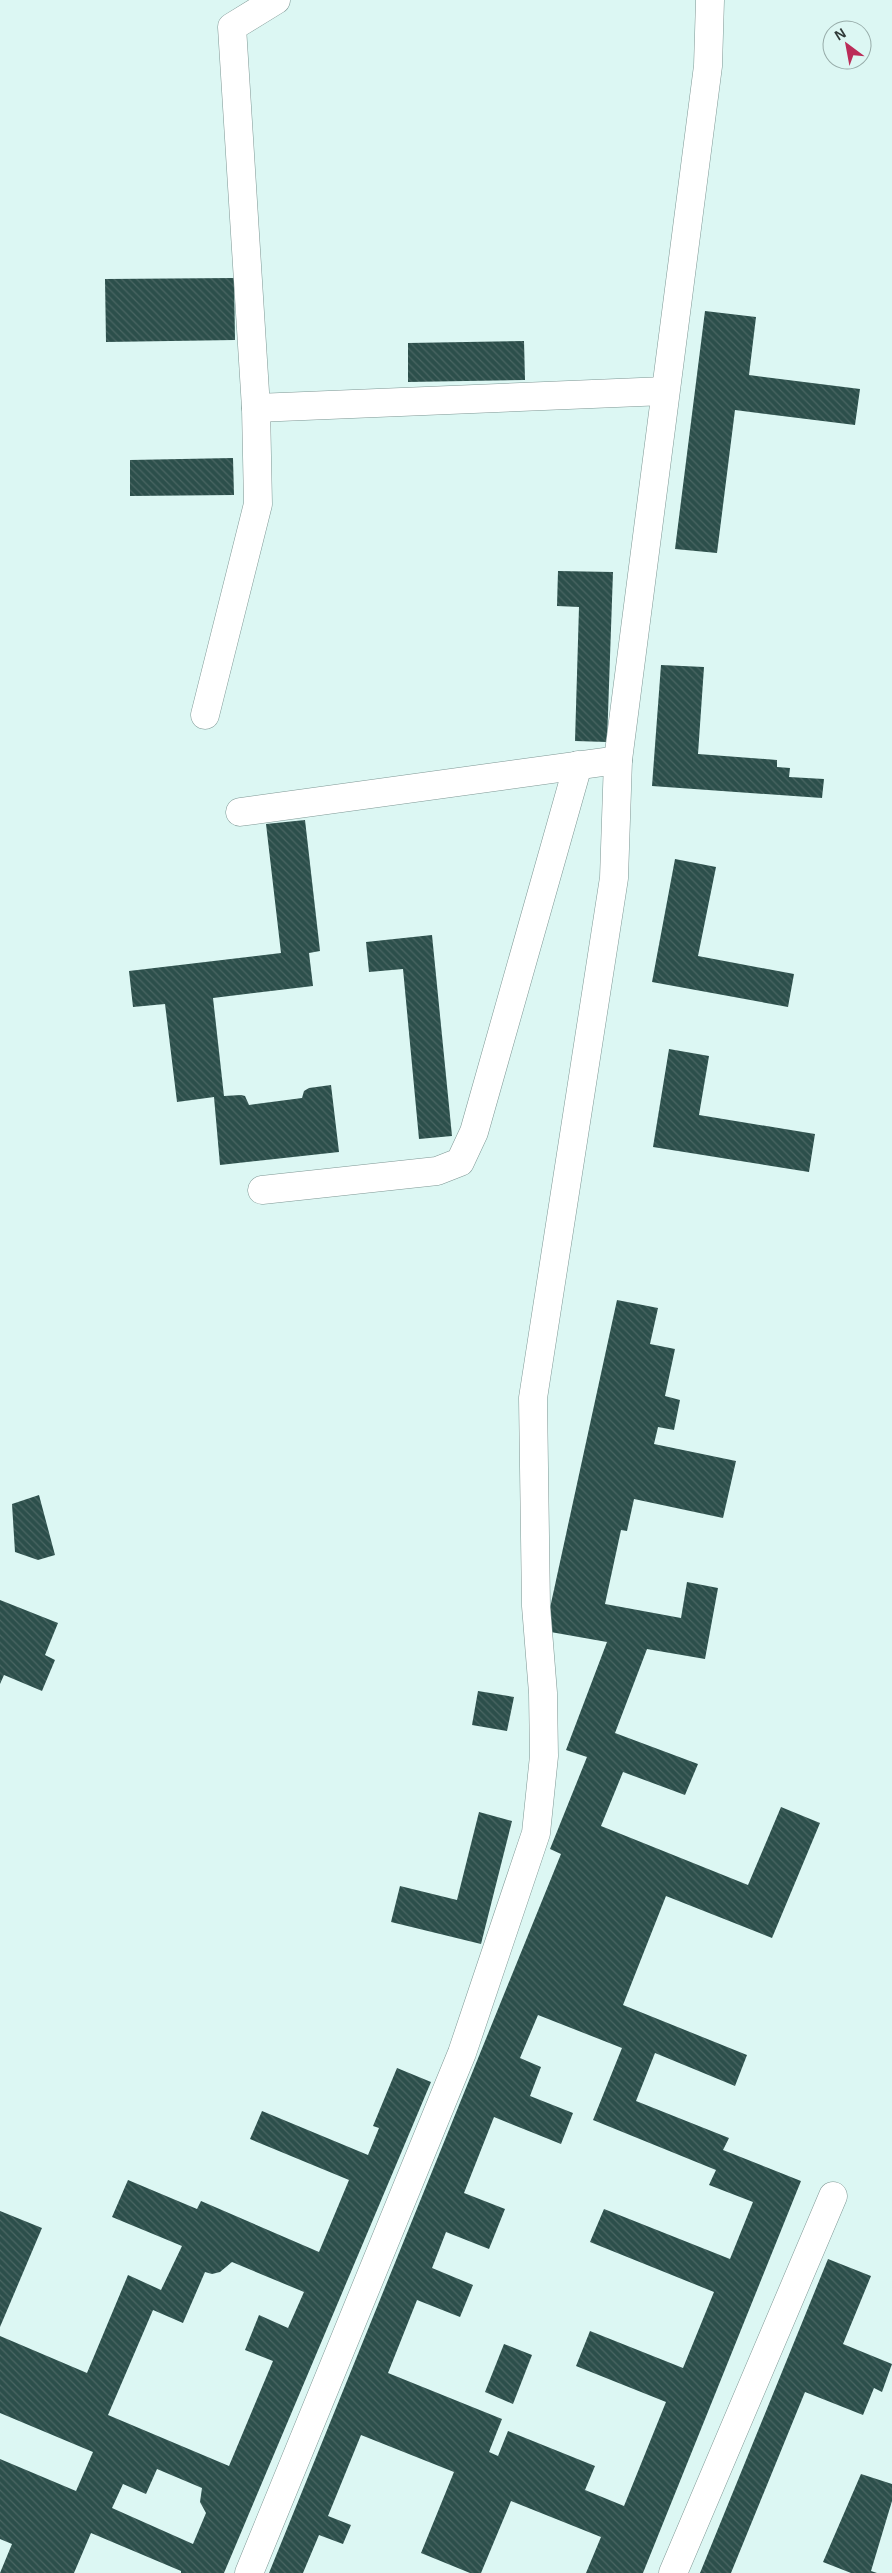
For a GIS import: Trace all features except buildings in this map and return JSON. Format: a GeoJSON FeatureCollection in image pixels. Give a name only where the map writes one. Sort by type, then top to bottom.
{"type":"FeatureCollection","features":[{"type":"Feature","properties":{"kind":"street"},"geometry":{"type":"LineString","coordinates":[[205,715],[258,504],[256,408],[232,27],[276,0]]}},
{"type":"Feature","properties":{"kind":"street"},"geometry":{"type":"LineString","coordinates":[[249,2573],[462,2053],[536,1833],[544,1756],[543,1693],[536,1606],[533,1398],[614,878],[618,760],[708,66],[710,0]]}},
{"type":"Feature","properties":{"kind":"street"},"geometry":{"type":"LineString","coordinates":[[256,408],[665,391]]}},
{"type":"Feature","properties":{"kind":"street"},"geometry":{"type":"LineString","coordinates":[[240,812],[618,760]]}},
{"type":"Feature","properties":{"kind":"street"},"geometry":{"type":"LineString","coordinates":[[262,1190],[437,1171],[460,1162],[474,1132],[578,765]]}},
{"type":"Feature","properties":{"kind":"street"},"geometry":{"type":"LineString","coordinates":[[674,2573],[833,2196]]}}]}
